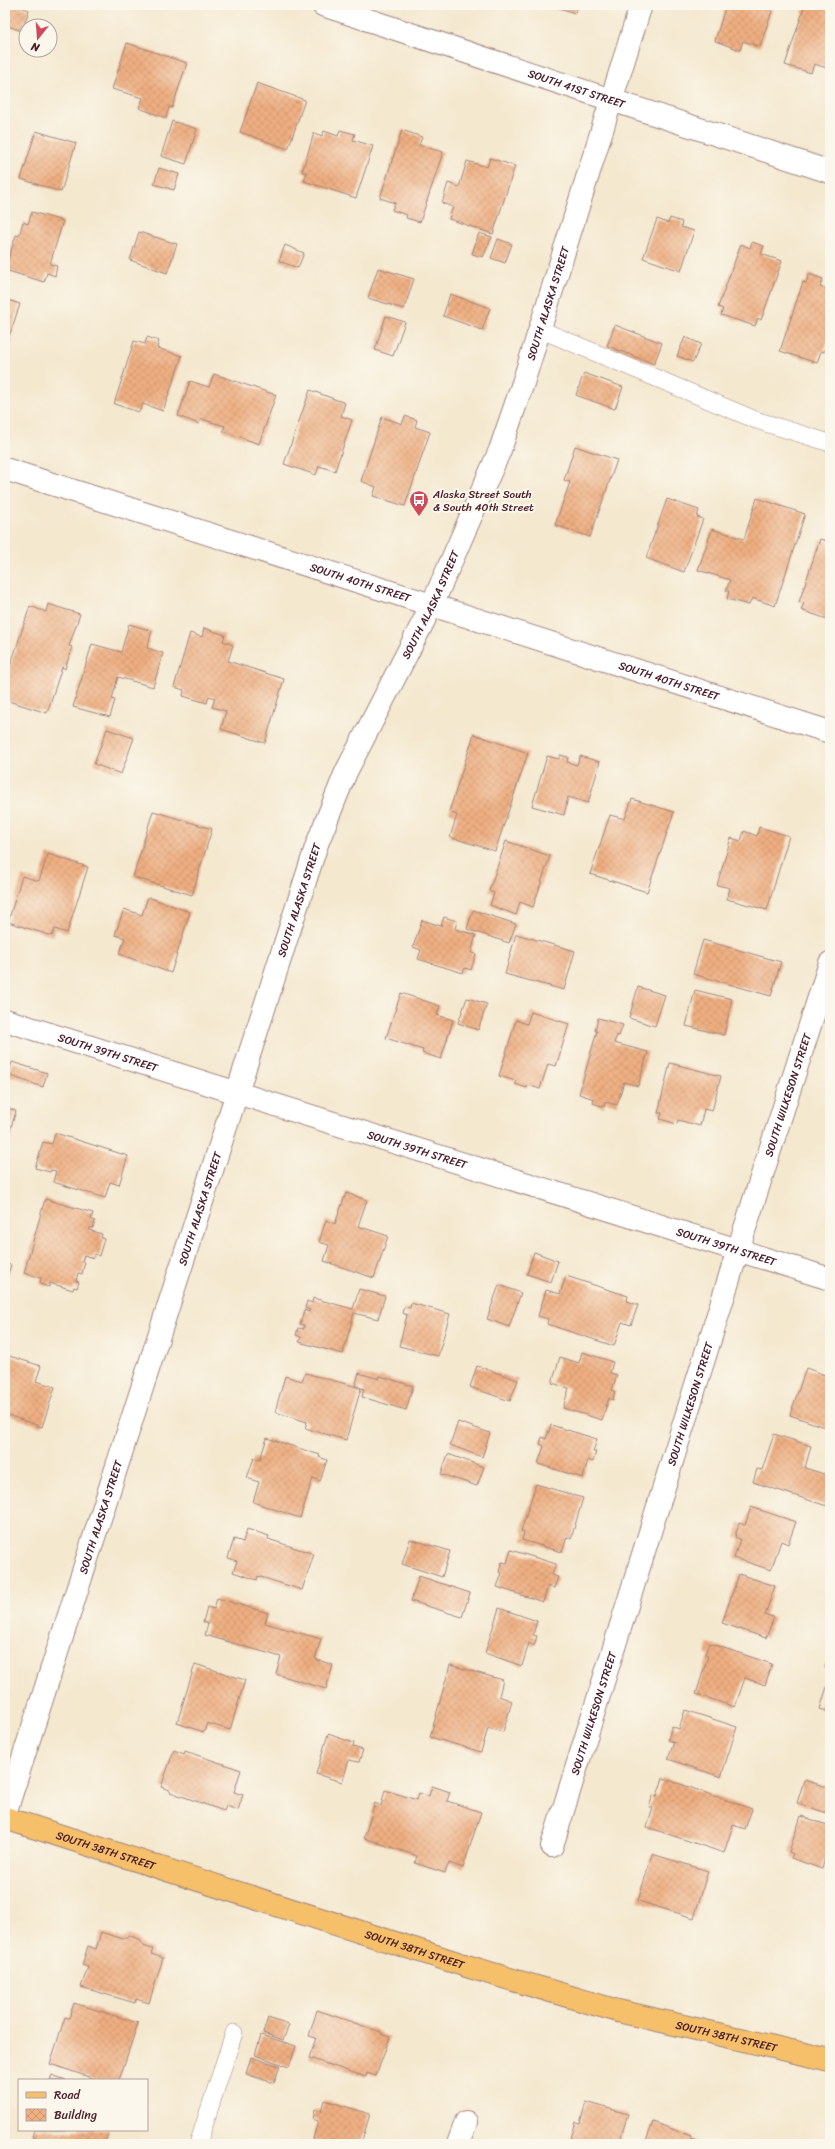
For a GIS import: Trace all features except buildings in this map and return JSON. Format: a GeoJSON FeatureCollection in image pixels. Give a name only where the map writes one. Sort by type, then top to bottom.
{"type":"FeatureCollection","features":[{"type":"Feature","properties":{"kind":"main road","name":"SOUTH 38TH STREET"},"geometry":{"type":"LineString","coordinates":[[5,1818],[473,1968],[618,2011],[830,2060]]}},
{"type":"Feature","properties":{"kind":"street","name":"SOUTH 41ST STREET"},"geometry":{"type":"LineString","coordinates":[[323,5],[830,172]]}},
{"type":"Feature","properties":{"kind":"street","name":"SOUTH ALASKA STREET"},"geometry":{"type":"LineString","coordinates":[[5,1814],[301,893],[331,805],[360,742],[432,606],[500,450],[641,5]]}},
{"type":"Feature","properties":{"kind":"street","name":"SOUTH 40TH STREET"},"geometry":{"type":"LineString","coordinates":[[5,469],[830,732]]}},
{"type":"Feature","properties":{"kind":"street","name":"SOUTH WILKESON STREET"},"geometry":{"type":"LineString","coordinates":[[552,1846],[738,1250],[830,963]]}},
{"type":"Feature","properties":{"kind":"street","name":"SOUTH 39TH STREET"},"geometry":{"type":"LineString","coordinates":[[5,1020],[830,1279]]}},
{"type":"Feature","properties":{"kind":"street"},"geometry":{"type":"LineString","coordinates":[[458,2144],[466,2122]]}},
{"type":"Feature","properties":{"kind":"lane"},"geometry":{"type":"LineString","coordinates":[[539,329],[756,420],[830,443]]}},
{"type":"Feature","properties":{"kind":"lane"},"geometry":{"type":"LineString","coordinates":[[198,2144],[234,2033]]}},
{"type":"Feature","properties":{"kind":"place","name":"Alaska Street South & South 40th Street"},"geometry":{"type":"Point","coordinates":[419,517]}}]}
